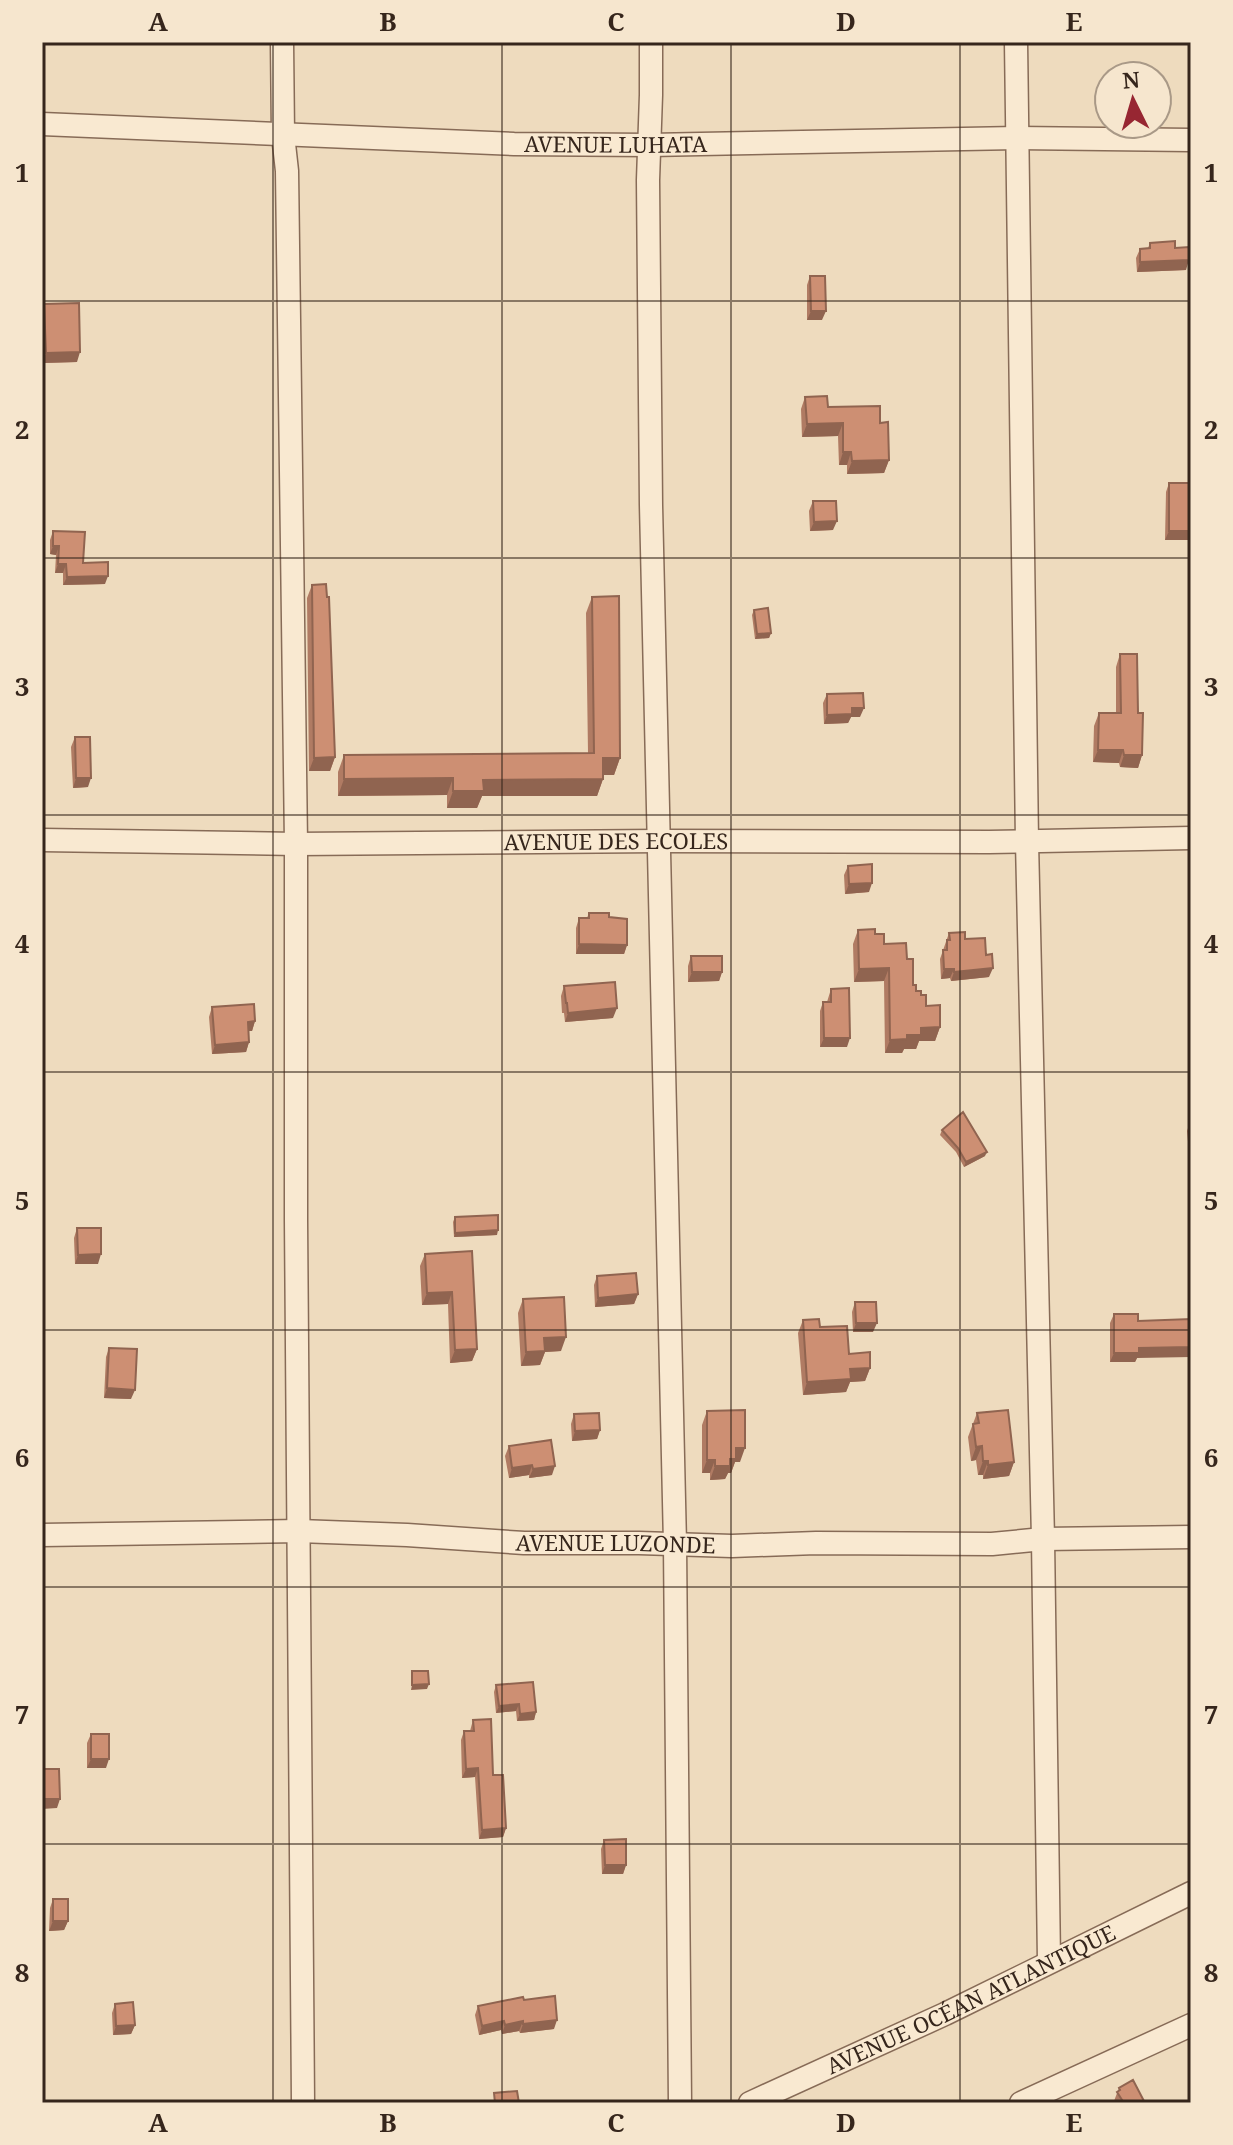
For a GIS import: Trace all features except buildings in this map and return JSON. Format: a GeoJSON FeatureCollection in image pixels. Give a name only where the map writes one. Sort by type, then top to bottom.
{"type":"FeatureCollection","features":[{"type":"Feature","properties":{"kind":"street"},"geometry":{"type":"LineString","coordinates":[[282,42],[283,135],[287,171],[296,844],[303,2103]]}},
{"type":"Feature","properties":{"kind":"street"},"geometry":{"type":"LineString","coordinates":[[651,42],[648,196],[651,520],[675,1544],[680,2103]]}},
{"type":"Feature","properties":{"kind":"street"},"geometry":{"type":"LineString","coordinates":[[1016,42],[1027,842],[1049,1961]]}},
{"type":"Feature","properties":{"kind":"street","name":"AVENUE LUHATA"},"geometry":{"type":"LineString","coordinates":[[42,124],[514,144],[650,145],[1017,138],[1191,140]]}},
{"type":"Feature","properties":{"kind":"street","name":"AVENUE DES ECOLES"},"geometry":{"type":"LineString","coordinates":[[42,840],[209,845],[1027,842],[1191,838]]}},
{"type":"Feature","properties":{"kind":"street","name":"AVENUE LUZONDE"},"geometry":{"type":"LineString","coordinates":[[42,1535],[299,1531],[524,1543],[732,1546],[992,1544],[1043,1539],[1191,1537]]}},
{"type":"Feature","properties":{"kind":"street","name":"AVENUE OCÉAN ATLANTIQUE"},"geometry":{"type":"LineString","coordinates":[[750,2103],[945,2014],[1191,1893]]}},
{"type":"Feature","properties":{"kind":"street"},"geometry":{"type":"LineString","coordinates":[[1021,2103],[1191,2025]]}}]}
